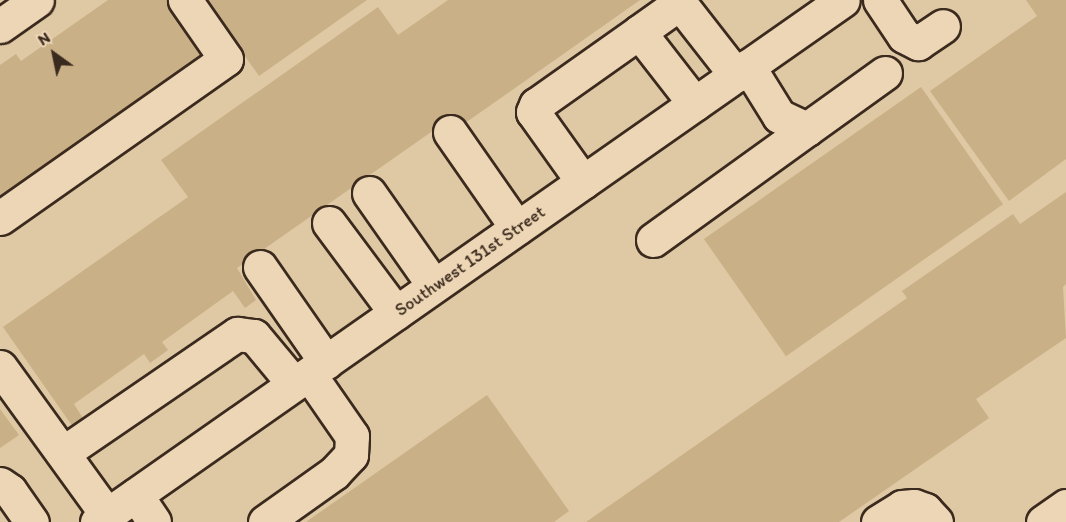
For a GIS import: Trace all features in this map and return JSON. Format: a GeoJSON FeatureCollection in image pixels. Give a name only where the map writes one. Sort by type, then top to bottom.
{"type":"FeatureCollection","features":[{"type":"Feature","properties":{"kind":"street"},"geometry":{"type":"LineString","coordinates":[[0,26],[37,0]]}},
{"type":"Feature","properties":{"kind":"street"},"geometry":{"type":"LineString","coordinates":[[0,218],[226,59],[185,0]]}},
{"type":"Feature","properties":{"kind":"street","name":"Southwest 131st Street"},"geometry":{"type":"LineString","coordinates":[[102,519],[843,0]]}},
{"type":"Feature","properties":{"kind":"street"},"geometry":{"type":"LineString","coordinates":[[880,0],[904,36],[918,43],[943,26]]}},
{"type":"Feature","properties":{"kind":"street"},"geometry":{"type":"LineString","coordinates":[[583,182],[533,112],[536,105],[677,5],[682,6],[742,71],[779,116],[807,129]]}},
{"type":"Feature","properties":{"kind":"street"},"geometry":{"type":"LineString","coordinates":[[639,32],[695,104]]}},
{"type":"Feature","properties":{"kind":"street"},"geometry":{"type":"LineString","coordinates":[[653,240],[885,73]]}},
{"type":"Feature","properties":{"kind":"street"},"geometry":{"type":"LineString","coordinates":[[450,132],[517,228]]}},
{"type":"Feature","properties":{"kind":"street"},"geometry":{"type":"LineString","coordinates":[[369,193],[434,286]]}},
{"type":"Feature","properties":{"kind":"street"},"geometry":{"type":"LineString","coordinates":[[329,223],[396,313]]}},
{"type":"Feature","properties":{"kind":"street"},"geometry":{"type":"LineString","coordinates":[[260,267],[310,373],[352,436],[351,455],[334,473],[265,522]]}},
{"type":"Feature","properties":{"kind":"street"},"geometry":{"type":"LineString","coordinates":[[63,453],[237,334],[255,336],[310,373]]}},
{"type":"Feature","properties":{"kind":"street"},"geometry":{"type":"LineString","coordinates":[[0,367],[63,453],[102,519]]}},
{"type":"Feature","properties":{"kind":"street"},"geometry":{"type":"LineString","coordinates":[[0,484],[10,490],[32,522]]}},
{"type":"Feature","properties":{"kind":"street"},"geometry":{"type":"LineString","coordinates":[[136,495],[154,522]]}},
{"type":"Feature","properties":{"kind":"street"},"geometry":{"type":"LineString","coordinates":[[878,522],[902,507],[914,506],[925,510],[936,522]]}},
{"type":"Feature","properties":{"kind":"street"},"geometry":{"type":"LineString","coordinates":[[1043,522],[1066,506]]}},
{"type":"Feature","properties":{"kind":"shaded area"},"geometry":{"type":"Polygon","coordinates":[[[0,0],[1066,0],[1066,522],[0,522],[0,0]]]}},
{"type":"Feature","properties":{"kind":"building"},"geometry":{"type":"Polygon","coordinates":[[[108,0],[167,0],[206,56],[0,201],[0,65],[16,54],[21,61],[108,0]]]}},
{"type":"Feature","properties":{"kind":"building"},"geometry":{"type":"Polygon","coordinates":[[[205,0],[367,0],[259,76],[205,0]]]}},
{"type":"Feature","properties":{"kind":"building"},"geometry":{"type":"Polygon","coordinates":[[[448,0],[640,0],[461,126],[454,116],[237,268],[256,300],[245,308],[233,291],[162,342],[168,350],[150,363],[144,354],[74,404],[84,420],[73,427],[3,327],[188,197],[161,160],[378,7],[398,35],[448,0]]]}},
{"type":"Feature","properties":{"kind":"building"},"geometry":{"type":"Polygon","coordinates":[[[1026,0],[1066,0],[1066,159],[1009,201],[930,91],[1037,16],[1026,0]]]}},
{"type":"Feature","properties":{"kind":"building"},"geometry":{"type":"Polygon","coordinates":[[[921,87],[1003,204],[786,356],[704,239],[921,87]]]}},
{"type":"Feature","properties":{"kind":"building"},"geometry":{"type":"Polygon","coordinates":[[[1066,192],[1066,284],[1063,287],[1066,338],[976,399],[989,418],[839,522],[586,522],[907,298],[902,291],[1013,214],[1020,224],[1066,192]]]}},
{"type":"Feature","properties":{"kind":"building"},"geometry":{"type":"Polygon","coordinates":[[[487,395],[569,511],[554,522],[306,522],[487,395]]]}},
{"type":"Feature","properties":{"kind":"building"},"geometry":{"type":"Polygon","coordinates":[[[0,409],[19,435],[0,448],[0,409]]]}}]}
